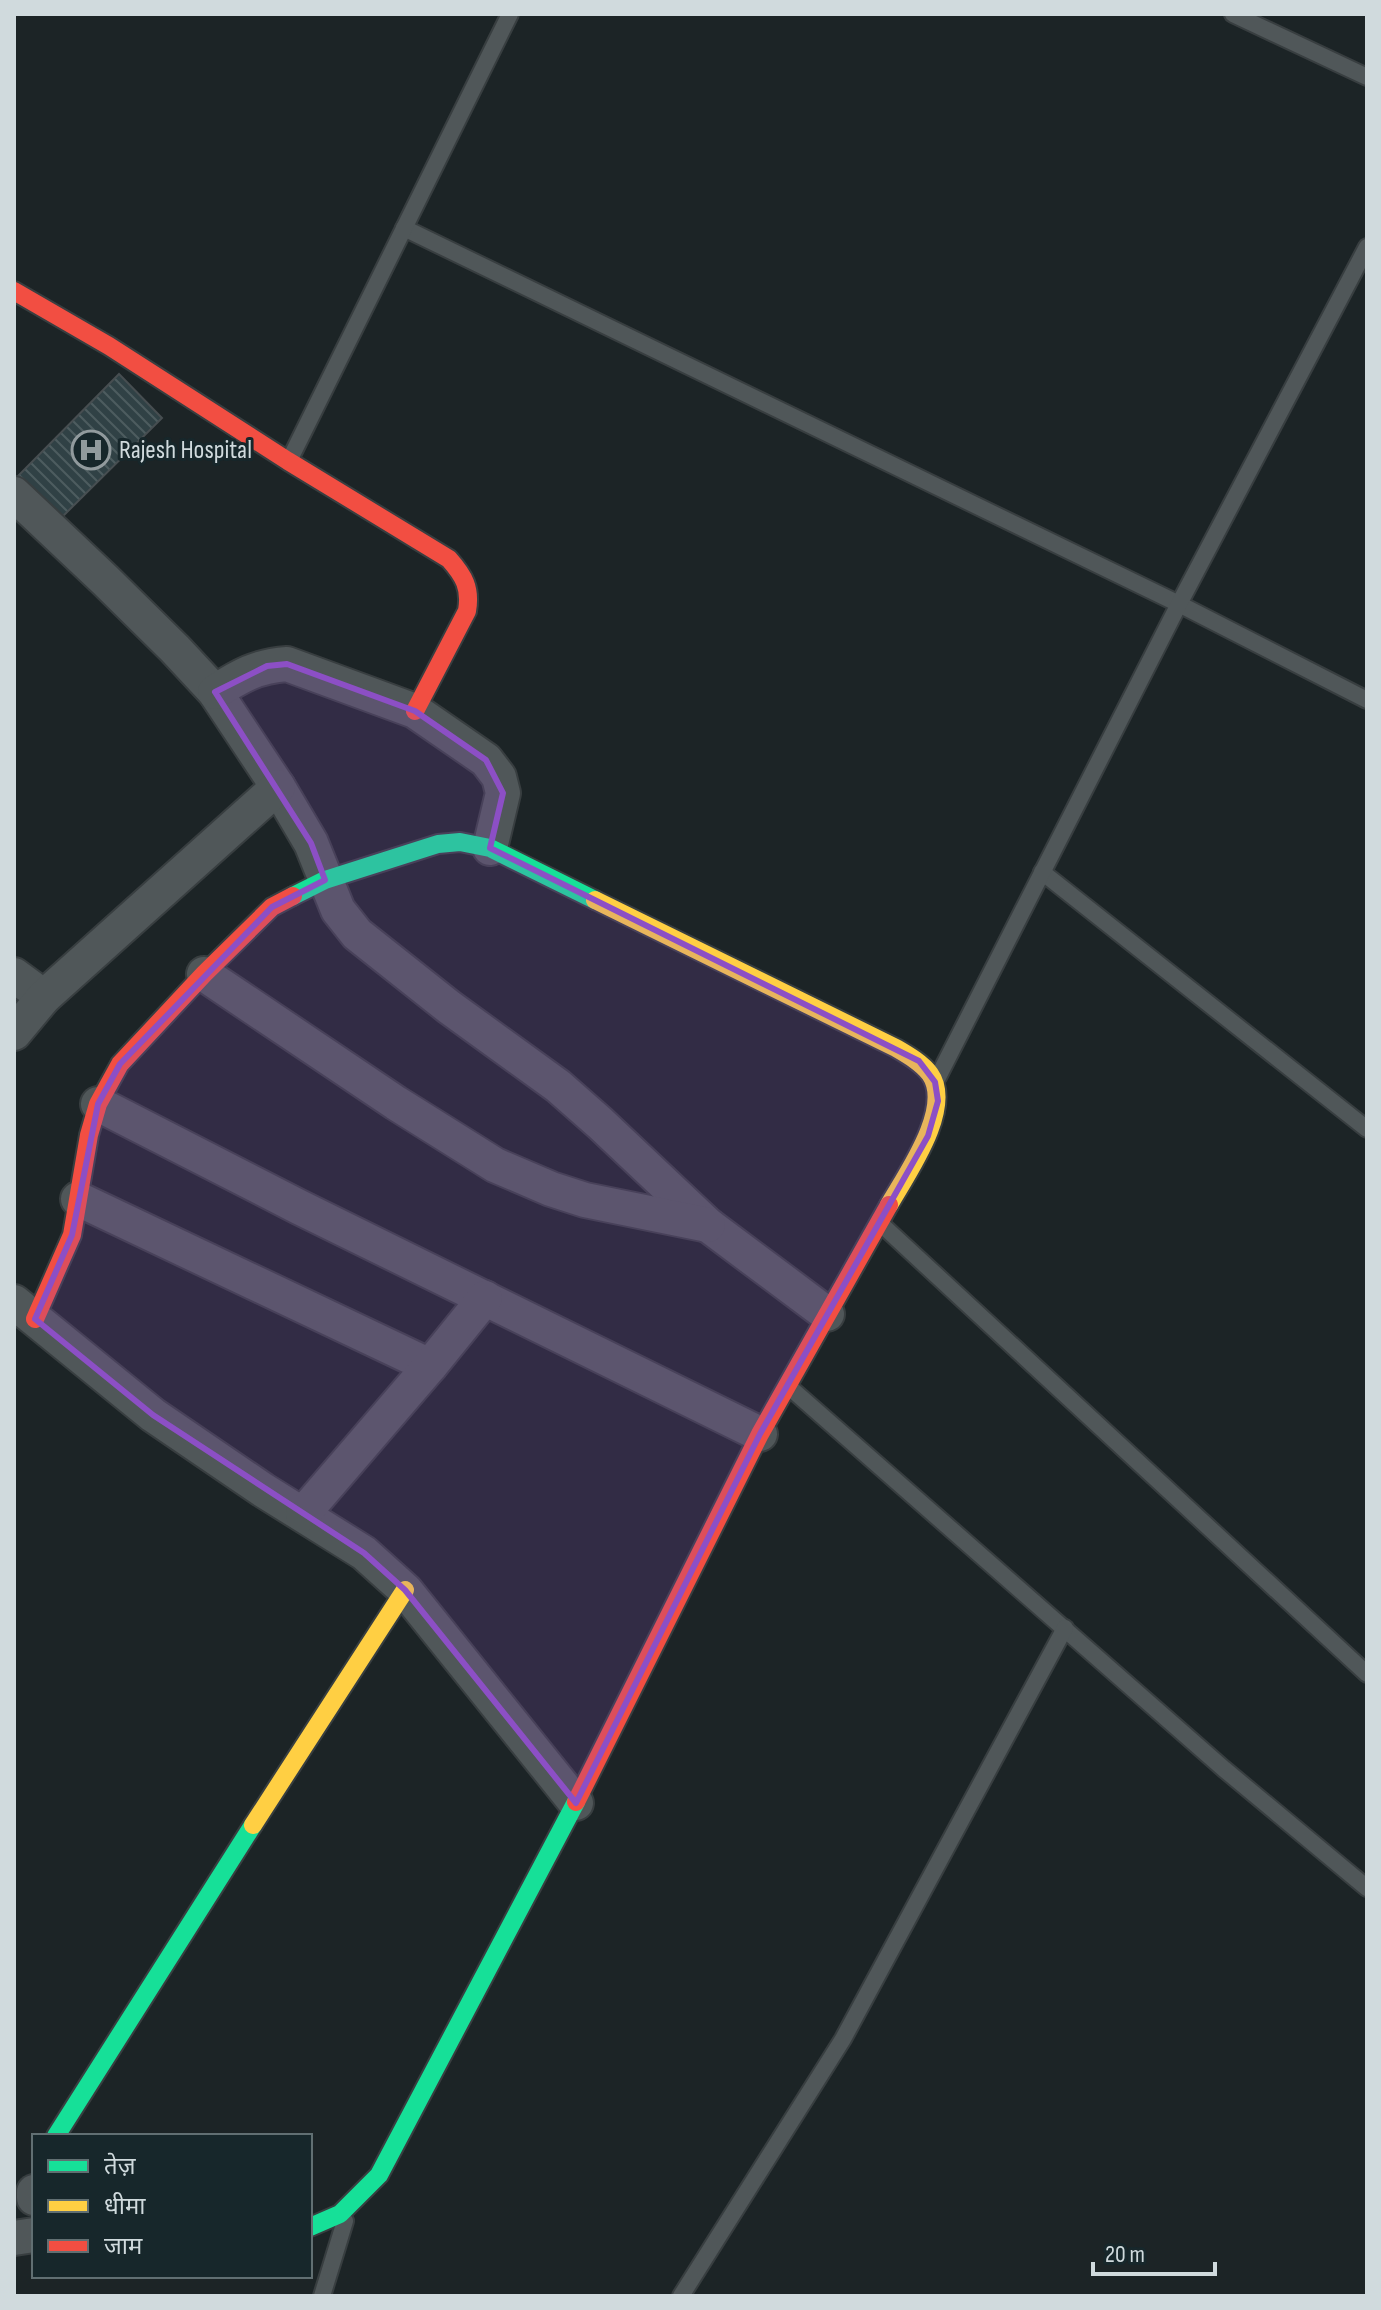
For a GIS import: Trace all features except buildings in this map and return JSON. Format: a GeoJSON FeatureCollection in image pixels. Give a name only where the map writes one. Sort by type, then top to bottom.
{"type":"FeatureCollection","features":[{"type":"Feature","properties":{"kind":"street"},"geometry":{"type":"LineString","coordinates":[[14,291],[109,346],[288,461],[449,559],[465,577],[471,594],[467,611],[415,711]]}},
{"type":"Feature","properties":{"kind":"street"},"geometry":{"type":"LineString","coordinates":[[14,494],[105,580],[215,692],[311,843],[338,910],[357,934],[449,1007],[558,1086],[708,1225],[827,1314]]}},
{"type":"Feature","properties":{"kind":"street"},"geometry":{"type":"LineString","coordinates":[[215,692],[241,676],[267,666],[287,664],[415,711],[486,760],[499,777],[503,793],[490,848]]}},
{"type":"Feature","properties":{"kind":"street"},"geometry":{"type":"LineString","coordinates":[[14,1033],[44,997],[278,787]]}},
{"type":"Feature","properties":{"kind":"street"},"geometry":{"type":"LineString","coordinates":[[312,2227],[322,2225],[349,2208],[379,2175],[576,1803],[760,1434],[928,1136],[938,1101],[935,1082],[919,1061],[896,1048],[490,848],[460,842],[438,844],[325,880],[272,907],[120,1064],[98,1104],[89,1135],[72,1235],[25,1311],[153,1415],[263,1490],[364,1553],[405,1590],[576,1803]]}},
{"type":"Feature","properties":{"kind":"street"},"geometry":{"type":"LineString","coordinates":[[204,974],[396,1103],[495,1165],[585,1200],[708,1225]]}},
{"type":"Feature","properties":{"kind":"street"},"geometry":{"type":"LineString","coordinates":[[14,975],[44,997]]}},
{"type":"Feature","properties":{"kind":"street"},"geometry":{"type":"LineString","coordinates":[[98,1104],[760,1434]]}},
{"type":"Feature","properties":{"kind":"street"},"geometry":{"type":"LineString","coordinates":[[78,1199],[430,1366]]}},
{"type":"Feature","properties":{"kind":"street"},"geometry":{"type":"LineString","coordinates":[[303,1514],[485,1298]]}},
{"type":"Feature","properties":{"kind":"street"},"geometry":{"type":"LineString","coordinates":[[57,2134],[405,1590]]}},
{"type":"Feature","properties":{"kind":"lane"},"geometry":{"type":"LineString","coordinates":[[288,461],[510,14]]}},
{"type":"Feature","properties":{"kind":"lane"},"geometry":{"type":"LineString","coordinates":[[1233,14],[1367,77]]}},
{"type":"Feature","properties":{"kind":"lane"},"geometry":{"type":"LineString","coordinates":[[404,228],[1179,604],[1367,700]]}},
{"type":"Feature","properties":{"kind":"lane"},"geometry":{"type":"LineString","coordinates":[[935,1082],[1179,604],[1367,247]]}},
{"type":"Feature","properties":{"kind":"lane"},"geometry":{"type":"LineString","coordinates":[[1042,872],[1367,1129]]}},
{"type":"Feature","properties":{"kind":"lane"},"geometry":{"type":"LineString","coordinates":[[879,1222],[1367,1674]]}},
{"type":"Feature","properties":{"kind":"lane"},"geometry":{"type":"LineString","coordinates":[[787,1385],[1224,1769],[1367,1888]]}},
{"type":"Feature","properties":{"kind":"lane"},"geometry":{"type":"LineString","coordinates":[[681,2296],[843,2039],[1065,1628]]}},
{"type":"Feature","properties":{"kind":"lane"},"geometry":{"type":"LineString","coordinates":[[322,2296],[349,2208]]}},
{"type":"Feature","properties":{"kind":"highlighted area"},"geometry":{"type":"Polygon","coordinates":[[[287,664],[415,711],[486,760],[503,793],[490,848],[919,1061],[935,1082],[938,1101],[928,1136],[760,1434],[576,1803],[405,1590],[364,1553],[153,1415],[35,1319],[72,1235],[98,1104],[120,1064],[272,907],[325,880],[311,843],[215,692],[267,666],[287,664]]]}},
{"type":"Feature","properties":{"kind":"traffic: fast"},"geometry":{"type":"LineString","coordinates":[[293,896],[325,880],[438,844],[460,842],[490,848],[595,900]]}},
{"type":"Feature","properties":{"kind":"traffic: fast"},"geometry":{"type":"LineString","coordinates":[[312,2226],[340,2214],[379,2175],[576,1802]]}},
{"type":"Feature","properties":{"kind":"traffic: fast"},"geometry":{"type":"LineString","coordinates":[[57,2134],[253,1825]]}},
{"type":"Feature","properties":{"kind":"traffic: slow"},"geometry":{"type":"LineString","coordinates":[[595,900],[896,1048],[927,1070],[936,1088],[932,1122],[916,1159],[889,1205]]}},
{"type":"Feature","properties":{"kind":"traffic: slow"},"geometry":{"type":"LineString","coordinates":[[253,1825],[405,1590]]}},
{"type":"Feature","properties":{"kind":"traffic: jam"},"geometry":{"type":"LineString","coordinates":[[14,291],[109,346],[288,461],[449,559],[465,583],[467,611],[415,711]]}},
{"type":"Feature","properties":{"kind":"traffic: jam"},"geometry":{"type":"LineString","coordinates":[[35,1319],[72,1235],[89,1135],[98,1104],[120,1064],[272,907],[293,896]]}},
{"type":"Feature","properties":{"kind":"traffic: jam"},"geometry":{"type":"LineString","coordinates":[[576,1802],[760,1434],[889,1205]]}},
{"type":"Feature","properties":{"kind":"place","name":"Rajesh Hospital"},"geometry":{"type":"Point","coordinates":[91,450]}}]}
